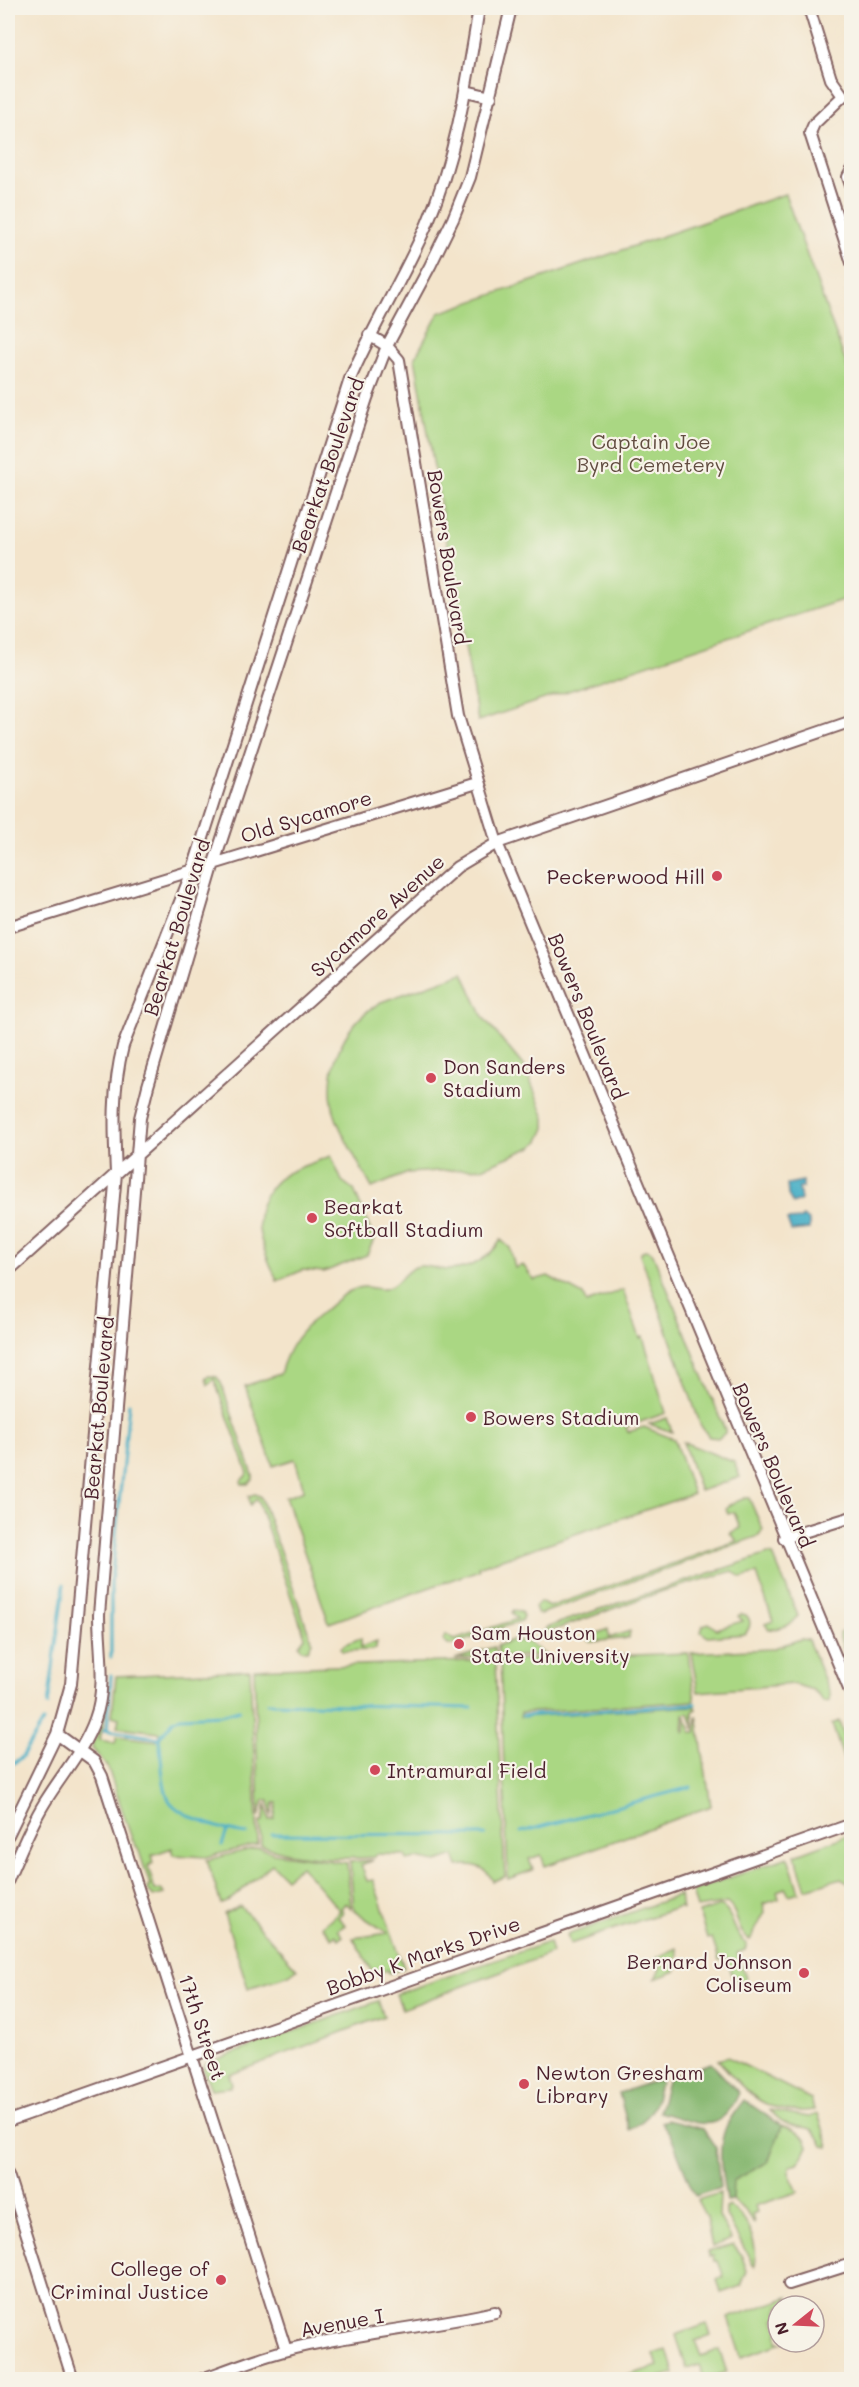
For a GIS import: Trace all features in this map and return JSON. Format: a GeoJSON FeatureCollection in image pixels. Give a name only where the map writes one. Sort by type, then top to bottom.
{"type":"FeatureCollection","features":[{"type":"Feature","properties":{"kind":"street","name":"Bearkat Boulevard"},"geometry":{"type":"LineString","coordinates":[[8,1835],[57,1734],[65,1710],[74,1658],[116,1173],[114,1104],[116,1074],[123,1046],[193,869],[346,390],[369,335],[426,225],[452,154],[466,91],[479,8]]}},
{"type":"Feature","properties":{"kind":"street","name":"Bearkat Boulevard"},"geometry":{"type":"LineString","coordinates":[[8,1880],[44,1803],[80,1750],[95,1719],[100,1699],[99,1615],[140,1118],[148,1086],[214,863],[350,446],[387,346],[453,219],[470,177],[511,8]]}},
{"type":"Feature","properties":{"kind":"street"},"geometry":{"type":"LineString","coordinates":[[809,8],[831,79],[847,95],[814,124],[810,133],[852,263]]}},
{"type":"Feature","properties":{"kind":"street"},"geometry":{"type":"LineString","coordinates":[[466,91],[490,96]]}},
{"type":"Feature","properties":{"kind":"street"},"geometry":{"type":"LineString","coordinates":[[852,170],[848,177],[852,188]]}},
{"type":"Feature","properties":{"kind":"street","name":"Bowers Boulevard"},"geometry":{"type":"LineString","coordinates":[[369,335],[387,346],[399,360],[452,685],[466,747],[497,843],[784,1538],[852,1696]]}},
{"type":"Feature","properties":{"kind":"street","name":"Sycamore Avenue"},"geometry":{"type":"LineString","coordinates":[[8,1271],[457,867],[497,843],[852,721]]}},
{"type":"Feature","properties":{"kind":"street","name":"Old Sycamore"},"geometry":{"type":"LineString","coordinates":[[8,927],[477,783]]}},
{"type":"Feature","properties":{"kind":"street"},"geometry":{"type":"LineString","coordinates":[[784,1538],[852,1516]]}},
{"type":"Feature","properties":{"kind":"street","name":"17th Street"},"geometry":{"type":"LineString","coordinates":[[57,1734],[94,1761],[102,1776],[286,2350]]}},
{"type":"Feature","properties":{"kind":"street","name":"Bobby K Marks Drive"},"geometry":{"type":"LineString","coordinates":[[8,2121],[852,1824]]}},
{"type":"Feature","properties":{"kind":"street"},"geometry":{"type":"LineString","coordinates":[[8,2175],[73,2379]]}},
{"type":"Feature","properties":{"kind":"street"},"geometry":{"type":"LineString","coordinates":[[789,2284],[852,2264]]}},
{"type":"Feature","properties":{"kind":"street","name":"Avenue I"},"geometry":{"type":"LineString","coordinates":[[199,2379],[286,2350],[495,2312]]}},
{"type":"Feature","properties":{"kind":"green space","name":"Captain Joe Byrd Cemetery"},"geometry":{"type":"Polygon","coordinates":[[[785,194],[851,377],[851,597],[478,721],[415,358],[439,313],[785,194]]]}},
{"type":"Feature","properties":{"kind":"green space","name":"Don Sanders Stadium"},"geometry":{"type":"Polygon","coordinates":[[[463,973],[483,1017],[525,1068],[545,1118],[545,1128],[539,1141],[532,1147],[482,1168],[408,1173],[372,1188],[336,1118],[331,1084],[338,1052],[355,1023],[381,1002],[463,973]]]}},
{"type":"Feature","properties":{"kind":"green space","name":"Bearkat Softball Stadium"},"geometry":{"type":"Polygon","coordinates":[[[331,1156],[342,1181],[354,1190],[374,1239],[367,1255],[324,1272],[303,1270],[277,1281],[261,1239],[260,1207],[278,1179],[301,1167],[331,1156]]]}},
{"type":"Feature","properties":{"kind":"green space","name":"Bowers Stadium"},"geometry":{"type":"Polygon","coordinates":[[[501,1240],[510,1248],[515,1268],[523,1265],[534,1280],[548,1276],[583,1295],[586,1303],[623,1290],[640,1338],[643,1337],[666,1413],[626,1427],[628,1432],[644,1427],[674,1439],[693,1494],[478,1567],[479,1570],[329,1623],[285,1497],[304,1490],[295,1459],[273,1466],[245,1386],[280,1374],[287,1354],[303,1331],[336,1300],[348,1292],[362,1287],[386,1289],[394,1285],[410,1270],[419,1266],[447,1270],[471,1266],[491,1253],[501,1240]]]}},
{"type":"Feature","properties":{"kind":"green space"},"geometry":{"type":"Polygon","coordinates":[[[644,1250],[653,1254],[725,1430],[719,1438],[709,1437],[701,1426],[640,1254],[644,1250]]]}},
{"type":"Feature","properties":{"kind":"green space"},"geometry":{"type":"Polygon","coordinates":[[[206,1377],[217,1377],[221,1383],[253,1475],[253,1479],[248,1484],[242,1484],[241,1481],[248,1473],[214,1379],[208,1385],[206,1377]]]}},
{"type":"Feature","properties":{"kind":"green space"},"geometry":{"type":"Polygon","coordinates":[[[667,1418],[672,1432],[649,1424],[667,1418]]]}},
{"type":"Feature","properties":{"kind":"green space"},"geometry":{"type":"Polygon","coordinates":[[[683,1442],[734,1462],[740,1477],[700,1491],[683,1442]]]}},
{"type":"Feature","properties":{"kind":"green space"},"geometry":{"type":"Polygon","coordinates":[[[255,1494],[262,1500],[312,1642],[308,1650],[301,1649],[299,1645],[305,1637],[257,1499],[250,1505],[249,1496],[255,1494]]]}},
{"type":"Feature","properties":{"kind":"green space"},"geometry":{"type":"Polygon","coordinates":[[[749,1498],[763,1530],[759,1536],[540,1614],[537,1613],[535,1607],[540,1602],[549,1607],[737,1541],[730,1533],[740,1528],[734,1512],[728,1514],[726,1509],[729,1505],[749,1498]]]}},
{"type":"Feature","properties":{"kind":"green space"},"geometry":{"type":"Polygon","coordinates":[[[768,1554],[773,1555],[798,1616],[793,1622],[781,1627],[769,1629],[765,1624],[773,1621],[757,1574],[741,1578],[733,1571],[663,1591],[548,1632],[552,1639],[548,1639],[543,1634],[546,1628],[564,1621],[768,1554]]]}},
{"type":"Feature","properties":{"kind":"green space"},"geometry":{"type":"Polygon","coordinates":[[[513,1611],[521,1612],[523,1616],[521,1621],[452,1645],[448,1645],[443,1640],[446,1635],[455,1640],[517,1619],[513,1611]]]}},
{"type":"Feature","properties":{"kind":"green space"},"geometry":{"type":"Polygon","coordinates":[[[746,1615],[750,1622],[745,1634],[708,1637],[701,1632],[703,1625],[709,1623],[716,1629],[743,1621],[738,1616],[746,1615]]]}},
{"type":"Feature","properties":{"kind":"green space"},"geometry":{"type":"Polygon","coordinates":[[[852,1628],[851,1667],[840,1633],[852,1628]]]}},
{"type":"Feature","properties":{"kind":"green space"},"geometry":{"type":"Polygon","coordinates":[[[608,1629],[609,1638],[630,1631],[629,1638],[590,1642],[588,1640],[591,1636],[608,1629]]]}},
{"type":"Feature","properties":{"kind":"green space"},"geometry":{"type":"Polygon","coordinates":[[[361,1638],[361,1647],[377,1641],[376,1648],[342,1651],[341,1648],[345,1644],[361,1638]]]}},
{"type":"Feature","properties":{"kind":"green space"},"geometry":{"type":"Polygon","coordinates":[[[801,1639],[808,1640],[830,1694],[830,1701],[824,1702],[813,1690],[793,1684],[698,1692],[691,1653],[771,1649],[801,1639]]]}},
{"type":"Feature","properties":{"kind":"green space"},"geometry":{"type":"Polygon","coordinates":[[[512,1640],[529,1642],[545,1655],[499,1657],[497,1646],[512,1640]]]}},
{"type":"Feature","properties":{"kind":"green space"},"geometry":{"type":"Polygon","coordinates":[[[494,1647],[496,1657],[455,1659],[494,1647]]]}},
{"type":"Feature","properties":{"kind":"green space"},"geometry":{"type":"Polygon","coordinates":[[[688,1653],[695,1701],[521,1713],[520,1717],[696,1706],[696,1710],[693,1711],[694,1729],[689,1713],[684,1714],[683,1732],[685,1732],[686,1716],[691,1732],[696,1732],[697,1715],[711,1806],[545,1866],[541,1855],[529,1859],[533,1870],[508,1879],[500,1660],[688,1653]]]}},
{"type":"Feature","properties":{"kind":"green space"},"geometry":{"type":"Polygon","coordinates":[[[495,1660],[505,1877],[493,1881],[479,1867],[458,1866],[454,1856],[437,1862],[416,1858],[407,1860],[405,1855],[376,1854],[375,1857],[332,1858],[287,1853],[261,1845],[260,1821],[263,1821],[266,1803],[269,1820],[274,1819],[277,1803],[274,1803],[271,1817],[269,1800],[264,1800],[259,1817],[254,1669],[495,1660]]]}},
{"type":"Feature","properties":{"kind":"green space"},"geometry":{"type":"Polygon","coordinates":[[[250,1670],[258,1844],[207,1857],[174,1855],[172,1848],[152,1855],[154,1863],[148,1866],[155,1890],[161,1889],[164,1894],[153,1897],[147,1888],[150,1885],[139,1851],[132,1839],[108,1768],[92,1748],[106,1709],[100,1740],[115,1743],[117,1736],[159,1741],[161,1737],[159,1732],[117,1727],[119,1718],[112,1716],[116,1676],[250,1670]]]}},
{"type":"Feature","properties":{"kind":"green space"},"geometry":{"type":"Polygon","coordinates":[[[839,1721],[851,1759],[851,1782],[832,1724],[839,1721]]]}},
{"type":"Feature","properties":{"kind":"green space"},"geometry":{"type":"Polygon","coordinates":[[[851,1834],[851,1884],[841,1878],[806,1889],[795,1855],[851,1834]]]}},
{"type":"Feature","properties":{"kind":"green space"},"geometry":{"type":"Polygon","coordinates":[[[259,1847],[274,1853],[347,1863],[351,1908],[346,1903],[341,1908],[344,1912],[338,1917],[345,1925],[338,1930],[343,1936],[339,1939],[335,1935],[332,1938],[322,1926],[340,1911],[301,1866],[286,1878],[272,1864],[229,1901],[221,1904],[207,1860],[259,1847]]]}},
{"type":"Feature","properties":{"kind":"green space"},"geometry":{"type":"Polygon","coordinates":[[[788,1857],[799,1892],[789,1895],[785,1888],[777,1891],[779,1899],[763,1904],[765,1912],[750,1940],[742,1932],[734,1912],[727,1903],[697,1908],[692,1891],[788,1857]]]}},
{"type":"Feature","properties":{"kind":"green space"},"geometry":{"type":"Polygon","coordinates":[[[373,1860],[361,1865],[367,1881],[373,1880],[404,1968],[389,1973],[387,1970],[374,1974],[353,1938],[388,1933],[354,1911],[350,1862],[373,1860]]]}},
{"type":"Feature","properties":{"kind":"green space"},"geometry":{"type":"Polygon","coordinates":[[[680,1895],[682,1910],[680,1907],[570,1944],[567,1935],[680,1895]]]}},
{"type":"Feature","properties":{"kind":"green space"},"geometry":{"type":"Polygon","coordinates":[[[240,1906],[297,1969],[289,1975],[248,1988],[224,1914],[240,1906]]]}},
{"type":"Feature","properties":{"kind":"green space"},"geometry":{"type":"Polygon","coordinates":[[[720,1906],[728,1913],[738,1935],[747,1944],[745,1950],[737,1953],[748,1984],[737,1988],[726,1958],[719,1960],[712,1938],[707,1939],[699,1913],[720,1906]]]}},
{"type":"Feature","properties":{"kind":"green space"},"geometry":{"type":"Polygon","coordinates":[[[549,1942],[552,1953],[402,2009],[396,1994],[549,1942]]]}},
{"type":"Feature","properties":{"kind":"green space"},"geometry":{"type":"Polygon","coordinates":[[[677,1948],[678,1955],[674,1964],[676,1971],[655,1979],[664,1960],[654,1963],[657,1957],[677,1948]]]}},
{"type":"Feature","properties":{"kind":"green space"},"geometry":{"type":"Polygon","coordinates":[[[378,2001],[384,2016],[229,2075],[232,2084],[230,2087],[211,2089],[203,2069],[206,2063],[378,2001]]]}},
{"type":"Feature","properties":{"kind":"green space"},"geometry":{"type":"Polygon","coordinates":[[[728,2057],[811,2099],[814,2110],[783,2110],[759,2100],[738,2083],[718,2060],[728,2057]]]}},
{"type":"Feature","properties":{"kind":"green space"},"geometry":{"type":"Polygon","coordinates":[[[711,2063],[739,2093],[723,2117],[706,2124],[659,2112],[668,2077],[711,2063]]]}},
{"type":"Feature","properties":{"kind":"green space"},"geometry":{"type":"Polygon","coordinates":[[[661,2079],[653,2109],[629,2130],[619,2093],[661,2079]]]}},
{"type":"Feature","properties":{"kind":"green space"},"geometry":{"type":"Polygon","coordinates":[[[744,2100],[782,2126],[768,2162],[733,2181],[732,2200],[726,2201],[721,2145],[728,2123],[744,2100]]]}},
{"type":"Feature","properties":{"kind":"green space"},"geometry":{"type":"Polygon","coordinates":[[[769,2110],[809,2117],[818,2114],[829,2147],[823,2146],[810,2129],[797,2127],[780,2120],[769,2110]]]}},
{"type":"Feature","properties":{"kind":"green space"},"geometry":{"type":"Polygon","coordinates":[[[667,2120],[703,2129],[716,2148],[720,2188],[695,2196],[670,2134],[661,2122],[667,2120]]]}},
{"type":"Feature","properties":{"kind":"green space"},"geometry":{"type":"Polygon","coordinates":[[[782,2126],[798,2133],[804,2138],[808,2147],[797,2164],[790,2166],[789,2173],[798,2192],[755,2206],[757,2212],[752,2214],[753,2223],[745,2210],[732,2200],[732,2181],[768,2162],[782,2126]]]}},
{"type":"Feature","properties":{"kind":"green space"},"geometry":{"type":"Polygon","coordinates":[[[720,2193],[719,2216],[731,2239],[712,2247],[706,2217],[697,2200],[720,2193]]]}},
{"type":"Feature","properties":{"kind":"green space"},"geometry":{"type":"Polygon","coordinates":[[[729,2206],[742,2217],[750,2232],[755,2249],[755,2266],[725,2214],[725,2208],[729,2206]]]}},
{"type":"Feature","properties":{"kind":"green space"},"geometry":{"type":"Polygon","coordinates":[[[733,2245],[741,2254],[747,2271],[741,2286],[721,2293],[717,2279],[724,2277],[718,2261],[714,2261],[713,2256],[709,2257],[707,2252],[733,2245]]]}},
{"type":"Feature","properties":{"kind":"green space"},"geometry":{"type":"Polygon","coordinates":[[[766,2305],[766,2349],[741,2357],[728,2318],[766,2305]]]}},
{"type":"Feature","properties":{"kind":"green space"},"geometry":{"type":"Polygon","coordinates":[[[707,2324],[711,2335],[695,2341],[701,2356],[719,2350],[727,2372],[705,2379],[699,2365],[687,2369],[676,2335],[707,2324]]]}},
{"type":"Feature","properties":{"kind":"green space"},"geometry":{"type":"Polygon","coordinates":[[[667,2350],[674,2373],[653,2379],[627,2379],[626,2376],[658,2366],[654,2354],[667,2350]]]}},
{"type":"Feature","properties":{"kind":"water"},"geometry":{"type":"Polygon","coordinates":[[[803,1181],[803,1188],[799,1188],[801,1200],[793,1204],[788,1195],[787,1184],[803,1181]]]}},
{"type":"Feature","properties":{"kind":"water"},"geometry":{"type":"Polygon","coordinates":[[[803,1216],[809,1221],[809,1229],[791,1231],[787,1220],[801,1219],[803,1216]]]}},
{"type":"Feature","properties":{"kind":"waterway"},"geometry":{"type":"LineString","coordinates":[[111,1657],[111,1584],[129,1404]]}},
{"type":"Feature","properties":{"kind":"waterway"},"geometry":{"type":"LineString","coordinates":[[48,1705],[64,1584]]}},
{"type":"Feature","properties":{"kind":"waterway"},"geometry":{"type":"LineString","coordinates":[[107,1730],[111,1675]]}},
{"type":"Feature","properties":{"kind":"waterway"},"geometry":{"type":"LineString","coordinates":[[268,1703],[472,1708]]}},
{"type":"Feature","properties":{"kind":"waterway"},"geometry":{"type":"LineString","coordinates":[[522,1716],[696,1704]]}},
{"type":"Feature","properties":{"kind":"waterway"},"geometry":{"type":"LineString","coordinates":[[239,1710],[221,1715],[180,1717],[173,1721],[159,1738],[164,1784],[168,1798],[173,1805],[203,1822],[247,1834]]}},
{"type":"Feature","properties":{"kind":"waterway"},"geometry":{"type":"LineString","coordinates":[[8,1767],[22,1757],[43,1722]]}},
{"type":"Feature","properties":{"kind":"waterway"},"geometry":{"type":"LineString","coordinates":[[104,1730],[159,1738]]}},
{"type":"Feature","properties":{"kind":"waterway"},"geometry":{"type":"LineString","coordinates":[[521,1832],[691,1787]]}},
{"type":"Feature","properties":{"kind":"waterway"},"geometry":{"type":"LineString","coordinates":[[222,1845],[227,1831]]}},
{"type":"Feature","properties":{"kind":"waterway"},"geometry":{"type":"LineString","coordinates":[[271,1834],[485,1835]]}},
{"type":"Feature","properties":{"kind":"place","name":"Peckerwood Hill"},"geometry":{"type":"Point","coordinates":[717,876]}},
{"type":"Feature","properties":{"kind":"place","name":"Don Sanders Stadium"},"geometry":{"type":"Point","coordinates":[431,1078]}},
{"type":"Feature","properties":{"kind":"place","name":"Bearkat Softball Stadium"},"geometry":{"type":"Point","coordinates":[312,1218]}},
{"type":"Feature","properties":{"kind":"place","name":"Bowers Stadium"},"geometry":{"type":"Point","coordinates":[471,1417]}},
{"type":"Feature","properties":{"kind":"place","name":"Sam Houston State University"},"geometry":{"type":"Point","coordinates":[459,1644]}},
{"type":"Feature","properties":{"kind":"place","name":"Intramural Field"},"geometry":{"type":"Point","coordinates":[375,1770]}},
{"type":"Feature","properties":{"kind":"place","name":"Bernard Johnson Coliseum"},"geometry":{"type":"Point","coordinates":[804,1973]}},
{"type":"Feature","properties":{"kind":"place","name":"Newton Gresham Library"},"geometry":{"type":"Point","coordinates":[524,2084]}},
{"type":"Feature","properties":{"kind":"place","name":"College of Criminal Justice"},"geometry":{"type":"Point","coordinates":[221,2280]}}]}
